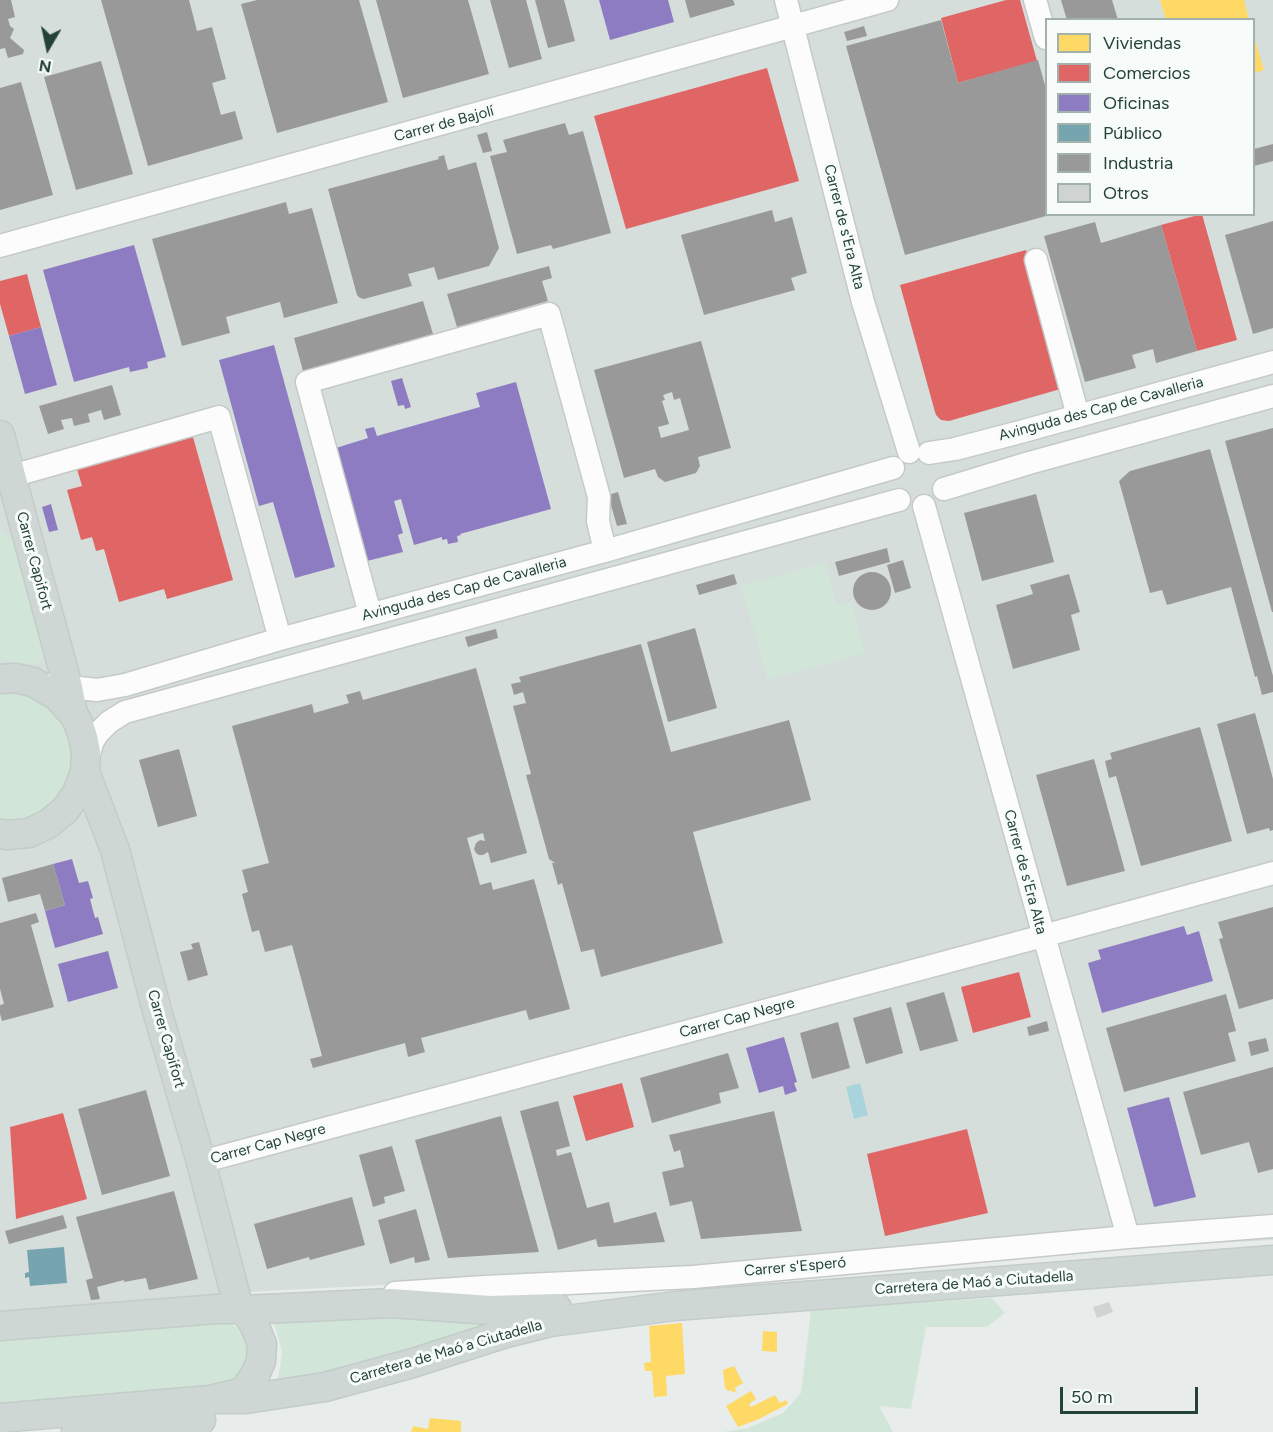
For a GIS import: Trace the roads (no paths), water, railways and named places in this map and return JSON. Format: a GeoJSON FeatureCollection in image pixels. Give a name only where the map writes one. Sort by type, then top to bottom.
{"type":"FeatureCollection","features":[{"type":"Feature","properties":{"kind":"main road","name":"Carrer Capifort"},"geometry":{"type":"LineString","coordinates":[[0,435],[83,737],[86,752],[85,768],[115,850],[240,1310],[246,1313],[254,1324],[262,1344],[261,1360],[253,1381],[239,1393],[218,1399]]}},
{"type":"Feature","properties":{"kind":"main road"},"geometry":{"type":"LineString","coordinates":[[0,679],[15,678],[33,682],[57,696],[71,700]]}},
{"type":"Feature","properties":{"kind":"main road"},"geometry":{"type":"LineString","coordinates":[[0,834],[29,832],[48,824],[64,810],[77,793],[85,768]]}},
{"type":"Feature","properties":{"kind":"main road","name":"Carretera de Maó a Ciutadella"},"geometry":{"type":"LineString","coordinates":[[218,1399],[246,1399],[325,1387],[551,1322],[675,1306],[1273,1260]]}},
{"type":"Feature","properties":{"kind":"main road","name":"Carretera de Maó a Ciutadella"},"geometry":{"type":"LineString","coordinates":[[0,1326],[217,1309],[391,1303],[490,1310],[675,1306]]}},
{"type":"Feature","properties":{"kind":"main road"},"geometry":{"type":"LineString","coordinates":[[75,1432],[139,1430],[261,1413],[335,1395],[365,1385],[413,1363]]}},
{"type":"Feature","properties":{"kind":"main road"},"geometry":{"type":"LineString","coordinates":[[7,1422],[218,1399]]}},
{"type":"Feature","properties":{"kind":"street","name":"Carrer de s'Era Alta"},"geometry":{"type":"LineString","coordinates":[[786,0],[863,302],[910,458]]}},
{"type":"Feature","properties":{"kind":"street","name":"Carrer de Bajolí"},"geometry":{"type":"LineString","coordinates":[[0,246],[887,0]]}},
{"type":"Feature","properties":{"kind":"street"},"geometry":{"type":"LineString","coordinates":[[1035,0],[1045,32]]}},
{"type":"Feature","properties":{"kind":"street"},"geometry":{"type":"LineString","coordinates":[[1036,260],[1078,417]]}},
{"type":"Feature","properties":{"kind":"street"},"geometry":{"type":"LineString","coordinates":[[370,614],[307,382],[549,314],[599,497],[598,521],[605,551]]}},
{"type":"Feature","properties":{"kind":"street","name":"Avinguda des Cap de Cavalleria"},"geometry":{"type":"LineString","coordinates":[[71,700],[97,690],[125,685],[280,639],[605,551],[910,458],[955,449],[1078,417],[1273,362]]}},
{"type":"Feature","properties":{"kind":"street"},"geometry":{"type":"LineString","coordinates":[[944,489],[1029,463],[1273,396]]}},
{"type":"Feature","properties":{"kind":"street"},"geometry":{"type":"LineString","coordinates":[[12,476],[219,417],[280,639]]}},
{"type":"Feature","properties":{"kind":"street"},"geometry":{"type":"LineString","coordinates":[[910,458],[936,458],[944,472],[944,489],[933,503],[915,507],[906,505],[893,494],[890,477],[910,458]]}},
{"type":"Feature","properties":{"kind":"street","name":"Avinguda des Cap de Cavalleria"},"geometry":{"type":"LineString","coordinates":[[85,768],[93,741],[98,733],[125,711],[899,500]]}},
{"type":"Feature","properties":{"kind":"street","name":"Carrer de s'Era Alta"},"geometry":{"type":"LineString","coordinates":[[924,506],[1128,1237]]}},
{"type":"Feature","properties":{"kind":"street","name":"Carrer Cap Negre"},"geometry":{"type":"LineString","coordinates":[[201,1162],[1273,873]]}},
{"type":"Feature","properties":{"kind":"street","name":"Carrer s'Esperó"},"geometry":{"type":"LineString","coordinates":[[317,1306],[379,1294],[693,1277],[1273,1226]]}},
{"type":"Feature","properties":{"kind":"water"},"geometry":{"type":"Polygon","coordinates":[[[860,1083],[868,1115],[854,1119],[846,1087],[860,1083]]]}}]}
